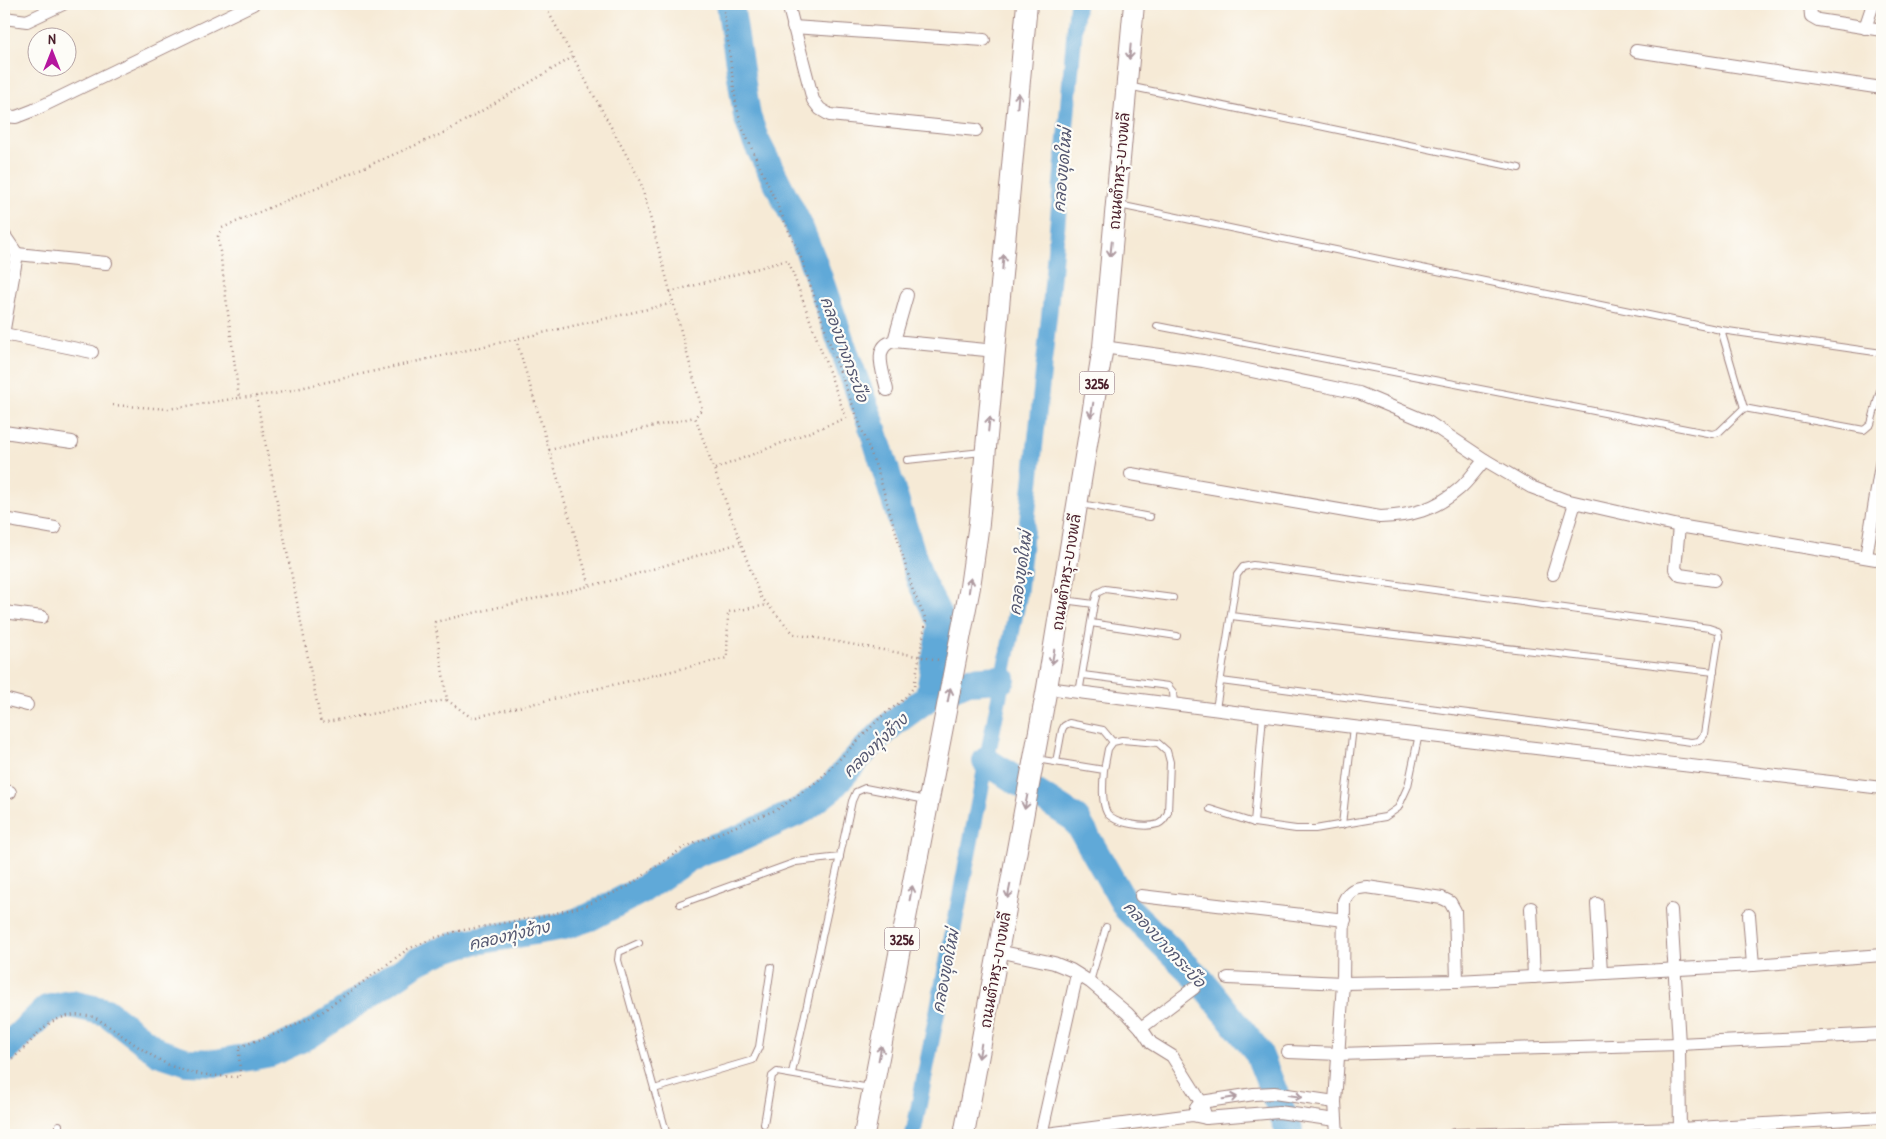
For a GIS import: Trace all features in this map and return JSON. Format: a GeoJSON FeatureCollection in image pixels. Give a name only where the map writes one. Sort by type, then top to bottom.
{"type":"FeatureCollection","features":[{"type":"Feature","properties":{"kind":"main road","name":"3256"},"geometry":{"type":"LineString","coordinates":[[864,1135],[961,633],[978,532],[1027,4]]}},
{"type":"Feature","properties":{"kind":"main road","name":"ถนนตำหรุ-บางพลี"},"geometry":{"type":"LineString","coordinates":[[964,1135],[1047,688],[1103,347],[1134,4]]}},
{"type":"Feature","properties":{"kind":"street"},"geometry":{"type":"LineString","coordinates":[[4,18],[27,21],[63,4]]}},
{"type":"Feature","properties":{"kind":"street"},"geometry":{"type":"LineString","coordinates":[[4,116],[16,117],[34,110],[253,4]]}},
{"type":"Feature","properties":{"kind":"street"},"geometry":{"type":"LineString","coordinates":[[788,4],[813,100],[820,110],[830,116],[976,130]]}},
{"type":"Feature","properties":{"kind":"street"},"geometry":{"type":"LineString","coordinates":[[1810,4],[1811,16],[1818,20],[1882,30]]}},
{"type":"Feature","properties":{"kind":"street"},"geometry":{"type":"LineString","coordinates":[[1865,28],[1873,4]]}},
{"type":"Feature","properties":{"kind":"street"},"geometry":{"type":"LineString","coordinates":[[793,27],[984,40]]}},
{"type":"Feature","properties":{"kind":"street"},"geometry":{"type":"LineString","coordinates":[[1636,51],[1882,88]]}},
{"type":"Feature","properties":{"kind":"street"},"geometry":{"type":"LineString","coordinates":[[4,235],[17,254],[4,329]]}},
{"type":"Feature","properties":{"kind":"street"},"geometry":{"type":"LineString","coordinates":[[17,254],[106,263]]}},
{"type":"Feature","properties":{"kind":"street"},"geometry":{"type":"LineString","coordinates":[[894,341],[907,295]]}},
{"type":"Feature","properties":{"kind":"street"},"geometry":{"type":"LineString","coordinates":[[4,334],[92,352]]}},
{"type":"Feature","properties":{"kind":"street"},"geometry":{"type":"LineString","coordinates":[[888,390],[880,358],[881,350],[886,342],[894,341],[996,351]]}},
{"type":"Feature","properties":{"kind":"street"},"geometry":{"type":"LineString","coordinates":[[1103,347],[1203,361],[1360,393],[1428,422],[1484,460],[1531,487],[1575,503],[1679,526],[1882,560]]}},
{"type":"Feature","properties":{"kind":"street"},"geometry":{"type":"LineString","coordinates":[[4,432],[72,442]]}},
{"type":"Feature","properties":{"kind":"street"},"geometry":{"type":"LineString","coordinates":[[1866,558],[1882,459]]}},
{"type":"Feature","properties":{"kind":"street"},"geometry":{"type":"LineString","coordinates":[[1130,474],[1380,517],[1401,517],[1428,510],[1460,489],[1484,460]]}},
{"type":"Feature","properties":{"kind":"street"},"geometry":{"type":"LineString","coordinates":[[1553,574],[1575,503]]}},
{"type":"Feature","properties":{"kind":"street"},"geometry":{"type":"LineString","coordinates":[[4,519],[55,528]]}},
{"type":"Feature","properties":{"kind":"street"},"geometry":{"type":"LineString","coordinates":[[1679,526],[1675,569],[1680,575],[1714,580]]}},
{"type":"Feature","properties":{"kind":"street"},"geometry":{"type":"LineString","coordinates":[[4,612],[42,617]]}},
{"type":"Feature","properties":{"kind":"street"},"geometry":{"type":"LineString","coordinates":[[1047,688],[1353,727],[1882,788]]}},
{"type":"Feature","properties":{"kind":"street"},"geometry":{"type":"LineString","coordinates":[[4,700],[27,705]]}},
{"type":"Feature","properties":{"kind":"street"},"geometry":{"type":"LineString","coordinates":[[1337,1135],[1335,1102],[1343,983],[1344,901],[1347,894],[1357,888],[1367,887],[1442,898],[1450,902],[1455,911],[1457,980]]}},
{"type":"Feature","properties":{"kind":"street"},"geometry":{"type":"LineString","coordinates":[[1141,896],[1345,920]]}},
{"type":"Feature","properties":{"kind":"street"},"geometry":{"type":"LineString","coordinates":[[1597,904],[1601,973]]}},
{"type":"Feature","properties":{"kind":"street"},"geometry":{"type":"LineString","coordinates":[[1531,908],[1534,976]]}},
{"type":"Feature","properties":{"kind":"street"},"geometry":{"type":"LineString","coordinates":[[1671,910],[1679,1044],[1680,1132]]}},
{"type":"Feature","properties":{"kind":"street"},"geometry":{"type":"LineString","coordinates":[[1750,915],[1753,965]]}},
{"type":"Feature","properties":{"kind":"street"},"geometry":{"type":"LineString","coordinates":[[998,951],[1054,963],[1090,982],[1141,1028],[1152,1043],[1172,1056],[1201,1102],[1206,1118]]}},
{"type":"Feature","properties":{"kind":"street"},"geometry":{"type":"LineString","coordinates":[[1228,978],[1343,983],[1457,980],[1753,965],[1882,955]]}},
{"type":"Feature","properties":{"kind":"street"},"geometry":{"type":"LineString","coordinates":[[1078,974],[1040,1135],[1192,1115],[1206,1118],[1279,1112],[1336,1120]]}},
{"type":"Feature","properties":{"kind":"street"},"geometry":{"type":"LineString","coordinates":[[1141,1028],[1194,988]]}},
{"type":"Feature","properties":{"kind":"street"},"geometry":{"type":"LineString","coordinates":[[1288,1052],[1339,1054],[1679,1044],[1882,1034]]}},
{"type":"Feature","properties":{"kind":"street"},"geometry":{"type":"LineString","coordinates":[[1192,1115],[1201,1102],[1254,1094],[1274,1093],[1335,1102]]}},
{"type":"Feature","properties":{"kind":"street"},"geometry":{"type":"LineString","coordinates":[[1454,1135],[1680,1132],[1882,1117]]}},
{"type":"Feature","properties":{"kind":"lane"},"geometry":{"type":"LineString","coordinates":[[1127,85],[1519,168]]}},
{"type":"Feature","properties":{"kind":"lane"},"geometry":{"type":"LineString","coordinates":[[1115,205],[1721,330],[1882,353]]}},
{"type":"Feature","properties":{"kind":"lane"},"geometry":{"type":"LineString","coordinates":[[1157,326],[1712,434],[1719,432],[1744,408]]}},
{"type":"Feature","properties":{"kind":"lane"},"geometry":{"type":"LineString","coordinates":[[1721,330],[1744,408]]}},
{"type":"Feature","properties":{"kind":"lane"},"geometry":{"type":"LineString","coordinates":[[1744,408],[1864,430],[1871,424],[1882,383]]}},
{"type":"Feature","properties":{"kind":"lane"},"geometry":{"type":"LineString","coordinates":[[907,460],[986,452]]}},
{"type":"Feature","properties":{"kind":"lane"},"geometry":{"type":"LineString","coordinates":[[1077,503],[1150,517]]}},
{"type":"Feature","properties":{"kind":"lane"},"geometry":{"type":"LineString","coordinates":[[1216,709],[1237,575],[1243,567],[1253,565],[1709,628],[1718,631],[1719,636],[1704,734],[1699,741],[1691,742],[1221,681]]}},
{"type":"Feature","properties":{"kind":"lane"},"geometry":{"type":"LineString","coordinates":[[1079,692],[1097,593],[1105,588],[1173,598]]}},
{"type":"Feature","properties":{"kind":"lane"},"geometry":{"type":"LineString","coordinates":[[1062,600],[1094,604]]}},
{"type":"Feature","properties":{"kind":"lane"},"geometry":{"type":"LineString","coordinates":[[1232,616],[1714,672]]}},
{"type":"Feature","properties":{"kind":"lane"},"geometry":{"type":"LineString","coordinates":[[1091,623],[1176,636]]}},
{"type":"Feature","properties":{"kind":"lane"},"geometry":{"type":"LineString","coordinates":[[1083,675],[1168,686],[1173,692],[1174,704]]}},
{"type":"Feature","properties":{"kind":"lane"},"geometry":{"type":"LineString","coordinates":[[1254,823],[1263,715]]}},
{"type":"Feature","properties":{"kind":"lane"},"geometry":{"type":"LineString","coordinates":[[1056,762],[1062,730],[1069,723],[1103,730],[1113,742]]}},
{"type":"Feature","properties":{"kind":"lane"},"geometry":{"type":"LineString","coordinates":[[1342,825],[1353,727]]}},
{"type":"Feature","properties":{"kind":"lane"},"geometry":{"type":"LineString","coordinates":[[1210,809],[1254,823],[1296,828],[1342,825],[1385,817],[1398,808],[1408,786],[1419,734]]}},
{"type":"Feature","properties":{"kind":"lane"},"geometry":{"type":"LineString","coordinates":[[1122,740],[1158,744],[1167,751],[1170,762],[1170,781],[1168,812],[1165,819],[1160,823],[1150,826],[1120,822],[1113,818],[1107,813],[1105,804],[1104,770],[1108,750],[1113,742],[1122,740]]}},
{"type":"Feature","properties":{"kind":"lane"},"geometry":{"type":"LineString","coordinates":[[1034,759],[1104,770]]}},
{"type":"Feature","properties":{"kind":"lane"},"geometry":{"type":"LineString","coordinates":[[792,1073],[852,801],[856,792],[865,788],[929,800]]}},
{"type":"Feature","properties":{"kind":"lane"},"geometry":{"type":"LineString","coordinates":[[680,904],[796,862],[840,857]]}},
{"type":"Feature","properties":{"kind":"lane"},"geometry":{"type":"LineString","coordinates":[[1090,982],[1106,927]]}},
{"type":"Feature","properties":{"kind":"lane"},"geometry":{"type":"LineString","coordinates":[[639,943],[619,952],[618,960],[667,1135]]}},
{"type":"Feature","properties":{"kind":"lane"},"geometry":{"type":"LineString","coordinates":[[654,1089],[753,1060],[760,1047],[771,967]]}},
{"type":"Feature","properties":{"kind":"lane"},"geometry":{"type":"LineString","coordinates":[[764,1124],[772,1076],[777,1072],[873,1088]]}},
{"type":"Feature","properties":{"kind":"lane"},"geometry":{"type":"LineString","coordinates":[[59,1125],[59,1135]]}},
{"type":"Feature","properties":{"kind":"path"},"geometry":{"type":"LineString","coordinates":[[544,4],[640,180],[702,409],[695,417],[549,450]]}},
{"type":"Feature","properties":{"kind":"path"},"geometry":{"type":"LineString","coordinates":[[4,1064],[18,1056],[44,1026],[56,1020],[82,1015],[94,1017],[165,1063],[179,1069],[212,1075],[240,1077],[238,1047],[281,1032],[322,1012],[408,950],[434,938],[458,931],[548,915],[587,905],[627,887],[683,848],[778,809],[818,781],[881,717],[902,700],[914,687],[926,620],[912,591],[878,472],[833,353],[802,260],[742,127],[734,87],[723,4]]}},
{"type":"Feature","properties":{"kind":"path"},"geometry":{"type":"LineString","coordinates":[[239,398],[218,236],[222,228],[444,133],[573,58]]}},
{"type":"Feature","properties":{"kind":"path"},"geometry":{"type":"LineString","coordinates":[[670,292],[788,260],[846,418],[714,470]]}},
{"type":"Feature","properties":{"kind":"path"},"geometry":{"type":"LineString","coordinates":[[112,406],[168,410],[274,394],[674,303]]}},
{"type":"Feature","properties":{"kind":"path"},"geometry":{"type":"LineString","coordinates":[[516,339],[590,586]]}},
{"type":"Feature","properties":{"kind":"path"},"geometry":{"type":"LineString","coordinates":[[256,396],[321,723],[447,700]]}},
{"type":"Feature","properties":{"kind":"path"},"geometry":{"type":"LineString","coordinates":[[695,417],[760,596],[794,634],[955,663]]}},
{"type":"Feature","properties":{"kind":"path"},"geometry":{"type":"LineString","coordinates":[[740,542],[619,579],[435,622],[447,700],[472,718],[727,658],[728,612],[768,605]]}},
{"type":"Feature","properties":{"kind":"waterway","name":"คลองบางกระบือ"},"geometry":{"type":"LineString","coordinates":[[730,4],[747,116],[755,139],[798,224],[814,264],[871,423],[920,580],[942,623],[929,697]]}},
{"type":"Feature","properties":{"kind":"waterway","name":"คลองขุดใหม่"},"geometry":{"type":"LineString","coordinates":[[913,1135],[1019,596],[1050,307],[1077,4]]}},
{"type":"Feature","properties":{"kind":"waterway","name":"คลองทุ่งช้าง"},"geometry":{"type":"LineString","coordinates":[[4,1050],[47,1009],[71,1004],[106,1012],[158,1052],[188,1062],[217,1063],[270,1053],[309,1035],[416,962],[440,951],[464,943],[564,926],[590,917],[643,889],[696,853],[736,840],[804,809],[831,788],[860,755],[892,724],[929,697],[968,681],[1002,679]]}},
{"type":"Feature","properties":{"kind":"waterway","name":"คลองบางกระบือ"},"geometry":{"type":"LineString","coordinates":[[986,761],[1076,819],[1127,908],[1202,982],[1258,1052],[1289,1130],[1289,1135]]}}]}
